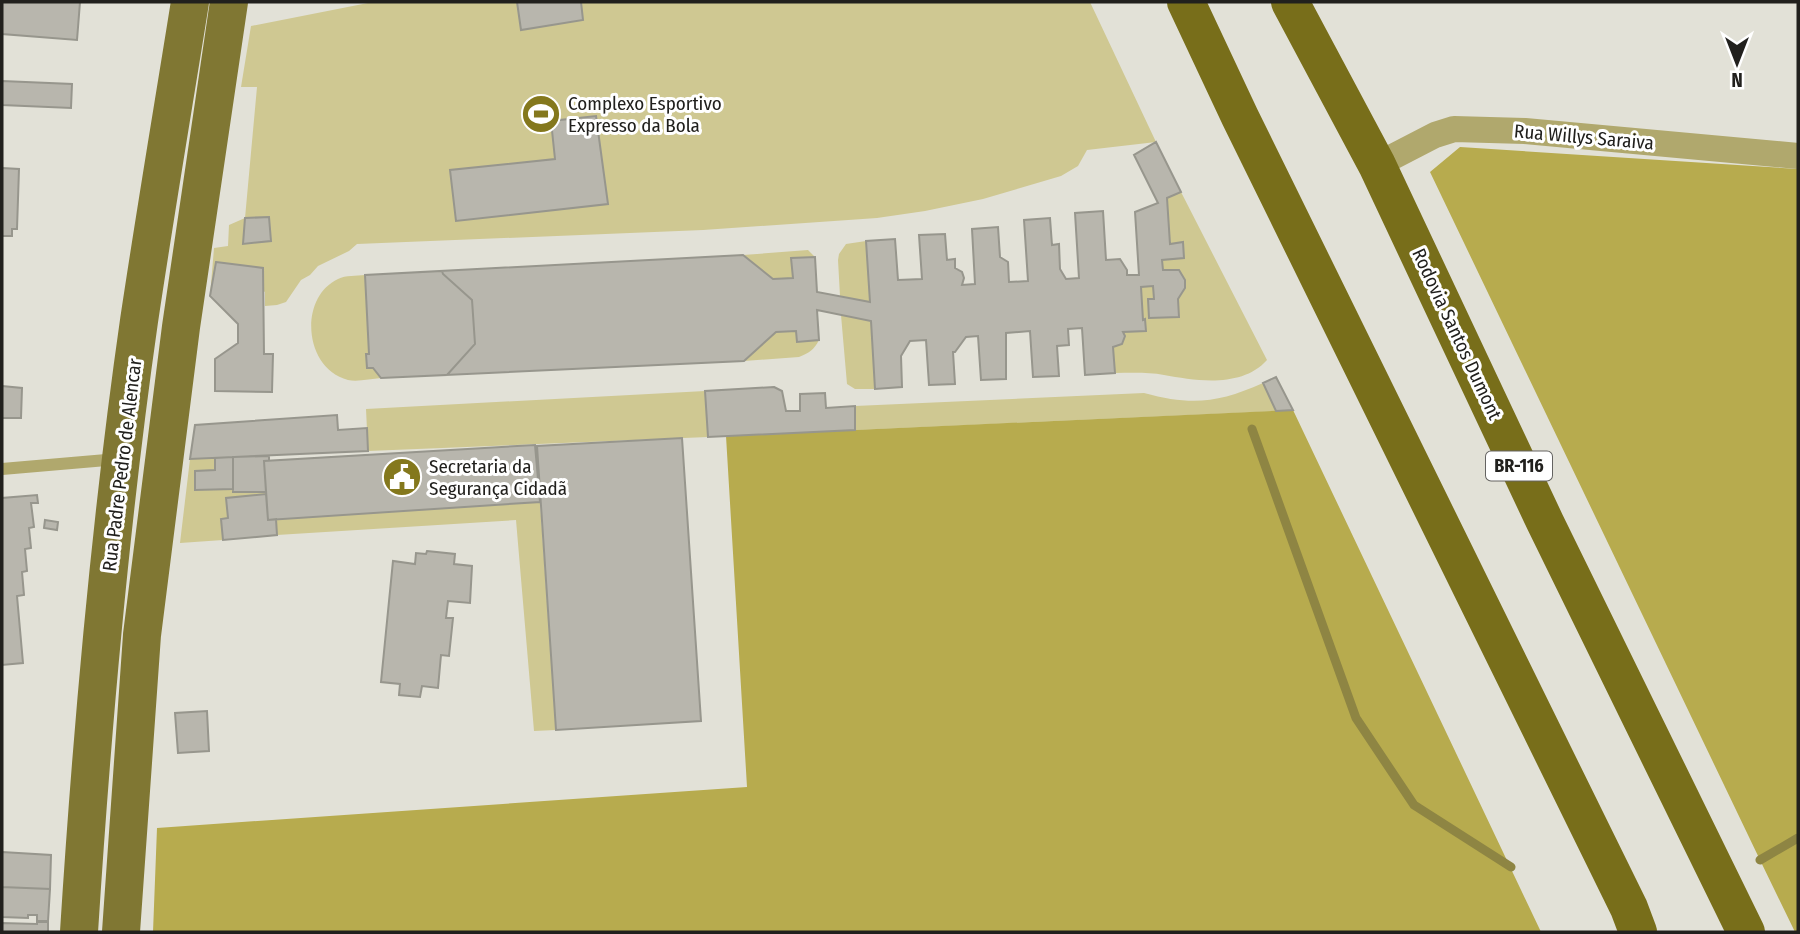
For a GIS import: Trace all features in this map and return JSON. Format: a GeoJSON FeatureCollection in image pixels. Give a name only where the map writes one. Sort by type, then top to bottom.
{"type":"FeatureCollection","features":[{"type":"Feature","properties":{"kind":"highway"},"geometry":{"type":"LineString","coordinates":[[1186,2],[1611,871],[1638,932]]}},
{"type":"Feature","properties":{"kind":"highway","name":"Rodovia Santos Dumont"},"geometry":{"type":"LineString","coordinates":[[1290,2],[1377,164],[1545,522],[1746,932]]}},
{"type":"Feature","properties":{"kind":"main road","name":"Rua Padre Pedro de Alencar"},"geometry":{"type":"LineString","coordinates":[[79,932],[89,783],[123,449],[139,322],[190,2]]}},
{"type":"Feature","properties":{"kind":"main road"},"geometry":{"type":"LineString","coordinates":[[121,932],[142,635],[181,327],[229,2]]}},
{"type":"Feature","properties":{"kind":"main road"},"geometry":{"type":"LineString","coordinates":[[139,322],[181,327]]}},
{"type":"Feature","properties":{"kind":"main road"},"geometry":{"type":"LineString","coordinates":[[123,449],[165,444]]}},
{"type":"Feature","properties":{"kind":"main road"},"geometry":{"type":"LineString","coordinates":[[89,783],[130,786]]}},
{"type":"Feature","properties":{"kind":"street","name":"Rua Willys Saraiva"},"geometry":{"type":"LineString","coordinates":[[1377,164],[1435,135],[1454,129],[1525,131],[1798,156]]}},
{"type":"Feature","properties":{"kind":"lane"},"geometry":{"type":"LineString","coordinates":[[2,469],[123,449]]}},
{"type":"Feature","properties":{"kind":"shaded area","name":"Complexo Esportivo Expresso da Bola"},"geometry":{"type":"Polygon","coordinates":[[[373,2],[1090,2],[1156,142],[1087,150],[1078,166],[1061,176],[983,199],[877,218],[703,230],[357,244],[349,251],[318,266],[301,280],[286,302],[277,305],[265,306],[265,292],[216,262],[210,296],[214,248],[228,246],[229,225],[245,218],[257,87],[241,87],[251,26],[373,2]]]}},
{"type":"Feature","properties":{"kind":"shaded area"},"geometry":{"type":"Polygon","coordinates":[[[1460,147],[1798,169],[1798,932],[1795,932],[1760,860],[1430,172],[1460,147]]]}},
{"type":"Feature","properties":{"kind":"shaded area"},"geometry":{"type":"Polygon","coordinates":[[[1181,192],[1267,360],[1245,375],[1232,379],[1204,380],[1152,373],[1115,373],[1113,347],[1122,344],[1125,336],[1123,332],[1146,331],[1141,287],[1153,286],[1154,299],[1149,318],[1179,317],[1178,300],[1185,284],[1184,278],[1179,270],[1163,270],[1162,260],[1184,258],[1183,243],[1170,244],[1167,198],[1181,192]]]}},
{"type":"Feature","properties":{"kind":"shaded area"},"geometry":{"type":"Polygon","coordinates":[[[866,241],[870,302],[840,296],[839,254],[846,244],[866,241]]]}},
{"type":"Feature","properties":{"kind":"shaded area"},"geometry":{"type":"Polygon","coordinates":[[[808,250],[815,257],[792,258],[793,278],[773,279],[743,255],[808,250]]]}},
{"type":"Feature","properties":{"kind":"shaded area"},"geometry":{"type":"Polygon","coordinates":[[[365,275],[369,354],[367,368],[373,368],[381,378],[352,381],[333,373],[322,362],[315,348],[312,316],[316,301],[325,288],[341,278],[365,275]]]}},
{"type":"Feature","properties":{"kind":"shaded area"},"geometry":{"type":"Polygon","coordinates":[[[841,315],[871,321],[875,389],[855,389],[847,384],[841,315]]]}},
{"type":"Feature","properties":{"kind":"shaded area"},"geometry":{"type":"Polygon","coordinates":[[[796,331],[797,341],[819,340],[799,357],[744,361],[776,332],[796,331]]]}},
{"type":"Feature","properties":{"kind":"shaded area"},"geometry":{"type":"Polygon","coordinates":[[[1263,383],[1276,411],[855,430],[855,406],[1144,393],[1191,401],[1232,395],[1263,383]]]}},
{"type":"Feature","properties":{"kind":"shaded area"},"geometry":{"type":"Polygon","coordinates":[[[705,391],[708,437],[368,451],[366,409],[705,391]]]}},
{"type":"Feature","properties":{"kind":"shaded area"},"geometry":{"type":"Polygon","coordinates":[[[1293,410],[1541,932],[153,932],[157,828],[747,787],[726,436],[1293,410]]]}},
{"type":"Feature","properties":{"kind":"shaded area"},"geometry":{"type":"Polygon","coordinates":[[[215,458],[215,470],[195,471],[196,490],[233,489],[234,492],[266,494],[226,498],[228,518],[221,519],[223,540],[180,543],[190,459],[215,458]]]}},
{"type":"Feature","properties":{"kind":"shaded area"},"geometry":{"type":"Polygon","coordinates":[[[540,502],[556,730],[534,731],[516,520],[277,535],[276,519],[540,502]]]}},
{"type":"Feature","properties":{"kind":"building"},"geometry":{"type":"Polygon","coordinates":[[[2,2],[80,2],[77,40],[2,34],[2,2]]]}},
{"type":"Feature","properties":{"kind":"building"},"geometry":{"type":"Polygon","coordinates":[[[517,2],[581,2],[583,20],[521,30],[517,2]]]}},
{"type":"Feature","properties":{"kind":"building"},"geometry":{"type":"Polygon","coordinates":[[[2,81],[72,84],[71,108],[2,105],[2,81]]]}},
{"type":"Feature","properties":{"kind":"building"},"geometry":{"type":"Polygon","coordinates":[[[596,116],[608,204],[456,221],[450,170],[555,159],[551,121],[596,116]]]}},
{"type":"Feature","properties":{"kind":"building"},"geometry":{"type":"Polygon","coordinates":[[[1156,142],[1181,192],[1167,198],[1170,244],[1183,242],[1184,258],[1162,260],[1163,270],[1179,270],[1185,280],[1185,288],[1178,299],[1179,317],[1149,318],[1148,299],[1154,299],[1153,286],[1141,287],[1146,331],[1123,332],[1125,336],[1122,344],[1113,347],[1115,373],[1085,375],[1082,328],[1068,329],[1069,345],[1057,346],[1059,376],[1033,377],[1030,331],[1006,333],[1006,379],[981,380],[978,336],[966,337],[953,352],[955,384],[929,385],[926,340],[910,341],[901,356],[902,387],[875,389],[871,321],[817,310],[819,340],[797,342],[796,331],[776,332],[744,361],[381,378],[373,368],[367,368],[366,354],[369,354],[365,275],[743,255],[773,279],[793,278],[791,258],[815,257],[817,292],[870,302],[866,241],[895,239],[898,280],[922,279],[919,235],[945,234],[947,260],[955,259],[955,268],[962,272],[964,278],[962,285],[975,284],[972,229],[998,227],[1000,257],[1008,262],[1009,282],[1028,281],[1024,220],[1050,218],[1052,245],[1059,244],[1060,269],[1066,279],[1079,278],[1075,213],[1103,211],[1106,260],[1120,259],[1127,275],[1139,275],[1135,212],[1158,203],[1134,155],[1156,142]]]}},
{"type":"Feature","properties":{"kind":"building"},"geometry":{"type":"Polygon","coordinates":[[[2,168],[19,169],[17,229],[12,229],[12,236],[2,236],[2,168]]]}},
{"type":"Feature","properties":{"kind":"building"},"geometry":{"type":"Polygon","coordinates":[[[269,217],[271,241],[243,244],[245,218],[269,217]]]}},
{"type":"Feature","properties":{"kind":"building"},"geometry":{"type":"Polygon","coordinates":[[[216,262],[263,268],[264,354],[273,354],[272,392],[215,391],[215,359],[238,343],[238,324],[210,296],[216,262]]]}},
{"type":"Feature","properties":{"kind":"building"},"geometry":{"type":"Polygon","coordinates":[[[442,271],[472,300],[475,344],[447,375],[381,378],[373,368],[367,368],[366,354],[369,354],[365,275],[442,271]]]}},
{"type":"Feature","properties":{"kind":"building"},"geometry":{"type":"Polygon","coordinates":[[[1276,377],[1293,410],[1276,411],[1263,383],[1276,377]]]}},
{"type":"Feature","properties":{"kind":"building"},"geometry":{"type":"Polygon","coordinates":[[[2,386],[22,388],[21,418],[2,418],[2,386]]]}},
{"type":"Feature","properties":{"kind":"building"},"geometry":{"type":"Polygon","coordinates":[[[774,387],[782,391],[786,411],[800,411],[800,394],[825,393],[826,408],[855,406],[855,430],[708,437],[705,391],[774,387]]]}},
{"type":"Feature","properties":{"kind":"building"},"geometry":{"type":"Polygon","coordinates":[[[337,415],[338,430],[367,428],[368,451],[190,459],[195,425],[337,415]]]}},
{"type":"Feature","properties":{"kind":"building"},"geometry":{"type":"Polygon","coordinates":[[[682,438],[701,721],[556,730],[537,446],[682,438]]]}},
{"type":"Feature","properties":{"kind":"building","name":"Secretaria da Segurança Cidadã"},"geometry":{"type":"Polygon","coordinates":[[[535,445],[540,502],[268,520],[264,461],[535,445]]]}},
{"type":"Feature","properties":{"kind":"building"},"geometry":{"type":"Polygon","coordinates":[[[269,456],[269,461],[264,461],[266,492],[233,492],[233,457],[269,456]]]}},
{"type":"Feature","properties":{"kind":"building"},"geometry":{"type":"Polygon","coordinates":[[[233,457],[233,489],[195,490],[195,471],[215,470],[215,458],[233,457]]]}},
{"type":"Feature","properties":{"kind":"building"},"geometry":{"type":"Polygon","coordinates":[[[266,494],[268,520],[276,519],[277,535],[223,540],[221,519],[228,518],[226,498],[266,494]]]}},
{"type":"Feature","properties":{"kind":"building"},"geometry":{"type":"Polygon","coordinates":[[[37,495],[38,503],[31,503],[34,527],[29,528],[31,548],[25,549],[27,571],[22,572],[24,595],[17,596],[23,663],[2,665],[2,498],[37,495]]]}},
{"type":"Feature","properties":{"kind":"building"},"geometry":{"type":"Polygon","coordinates":[[[45,520],[58,522],[57,530],[44,528],[45,520]]]}},
{"type":"Feature","properties":{"kind":"building"},"geometry":{"type":"Polygon","coordinates":[[[427,551],[455,554],[454,564],[472,566],[470,603],[448,601],[446,618],[453,618],[449,656],[441,655],[438,688],[422,686],[420,697],[399,695],[400,684],[381,682],[393,561],[415,564],[416,553],[426,554],[427,551]]]}},
{"type":"Feature","properties":{"kind":"building"},"geometry":{"type":"Polygon","coordinates":[[[207,711],[209,751],[178,753],[175,713],[207,711]]]}},
{"type":"Feature","properties":{"kind":"building"},"geometry":{"type":"Polygon","coordinates":[[[2,852],[51,855],[50,889],[2,887],[2,852]]]}},
{"type":"Feature","properties":{"kind":"building"},"geometry":{"type":"Polygon","coordinates":[[[2,887],[50,889],[48,921],[37,921],[37,915],[28,915],[28,918],[2,917],[2,887]]]}},
{"type":"Feature","properties":{"kind":"building"},"geometry":{"type":"Polygon","coordinates":[[[48,922],[48,932],[2,932],[2,923],[48,922]]]}},
{"type":"Feature","properties":{"kind":"waterway"},"geometry":{"type":"LineString","coordinates":[[1252,429],[1356,718],[1414,805],[1511,867]]}},
{"type":"Feature","properties":{"kind":"waterway"},"geometry":{"type":"LineString","coordinates":[[1760,860],[1798,838]]}},
{"type":"Feature","properties":{"kind":"place","name":"Complexo Esportivo Expresso da Bola"},"geometry":{"type":"Point","coordinates":[541,114]}},
{"type":"Feature","properties":{"kind":"place","name":"Secretaria da Segurança Cidadã"},"geometry":{"type":"Point","coordinates":[402,477]}}]}
